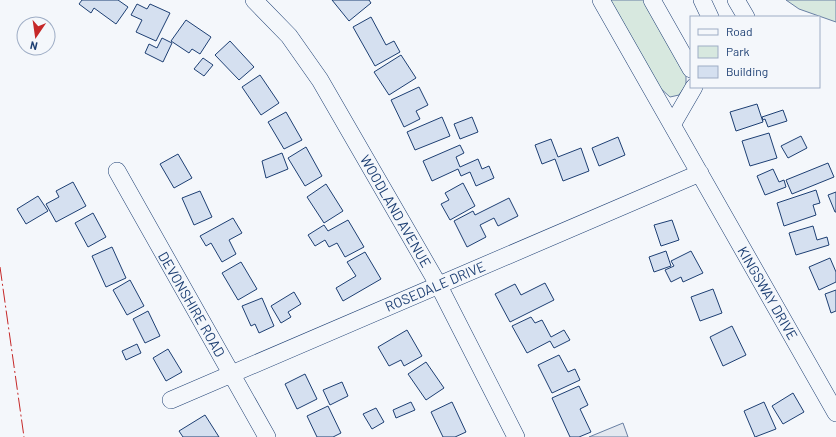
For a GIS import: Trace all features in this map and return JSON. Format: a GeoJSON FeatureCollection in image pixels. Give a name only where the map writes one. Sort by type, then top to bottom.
{"type":"FeatureCollection","features":[{"type":"Feature","properties":{"kind":"street","name":"WOODLAND AVENUE"},"geometry":{"type":"LineString","coordinates":[[254,0],[289,36],[320,80],[439,286],[516,437]]}},
{"type":"Feature","properties":{"kind":"street","name":"KINGSWAY DRIVE"},"geometry":{"type":"LineString","coordinates":[[601,0],[836,414]]}},
{"type":"Feature","properties":{"kind":"street"},"geometry":{"type":"LineString","coordinates":[[652,0],[690,66]]}},
{"type":"Feature","properties":{"kind":"street"},"geometry":{"type":"LineString","coordinates":[[699,16],[701,0]]}},
{"type":"Feature","properties":{"kind":"street"},"geometry":{"type":"LineString","coordinates":[[701,0],[709,16]]}},
{"type":"Feature","properties":{"kind":"street"},"geometry":{"type":"LineString","coordinates":[[736,0],[745,16]]}},
{"type":"Feature","properties":{"kind":"street"},"geometry":{"type":"LineString","coordinates":[[672,125],[696,89]]}},
{"type":"Feature","properties":{"kind":"street","name":"DEVONSHIRE ROAD"},"geometry":{"type":"LineString","coordinates":[[117,171],[267,437]]}},
{"type":"Feature","properties":{"kind":"street","name":"ROSEDALE DRIVE"},"geometry":{"type":"LineString","coordinates":[[171,400],[700,173]]}},
{"type":"Feature","properties":{"kind":"green space"},"geometry":{"type":"Polygon","coordinates":[[[610,0],[644,0],[686,74],[686,85],[679,95],[670,97],[658,86],[610,0]]]}},
{"type":"Feature","properties":{"kind":"green space"},"geometry":{"type":"Polygon","coordinates":[[[786,0],[836,0],[836,22],[820,16],[799,9],[786,0]]]}},
{"type":"Feature","properties":{"kind":"shaded area"},"geometry":{"type":"Polygon","coordinates":[[[623,423],[628,437],[589,437],[623,423]]]}},
{"type":"Feature","properties":{"kind":"building"},"geometry":{"type":"Polygon","coordinates":[[[82,0],[118,0],[128,7],[116,24],[94,8],[91,13],[79,4],[82,0]]]}},
{"type":"Feature","properties":{"kind":"building"},"geometry":{"type":"Polygon","coordinates":[[[332,0],[369,0],[371,3],[349,21],[332,0]]]}},
{"type":"Feature","properties":{"kind":"building"},"geometry":{"type":"Polygon","coordinates":[[[137,4],[147,9],[150,4],[170,13],[156,41],[136,32],[142,20],[131,15],[137,4]]]}},
{"type":"Feature","properties":{"kind":"building"},"geometry":{"type":"Polygon","coordinates":[[[371,17],[386,45],[394,41],[400,52],[375,66],[353,27],[371,17]]]}},
{"type":"Feature","properties":{"kind":"building"},"geometry":{"type":"Polygon","coordinates":[[[186,20],[211,37],[200,54],[192,49],[189,53],[171,41],[186,20]]]}},
{"type":"Feature","properties":{"kind":"building"},"geometry":{"type":"Polygon","coordinates":[[[162,38],[172,43],[163,62],[145,53],[149,44],[157,48],[162,38]]]}},
{"type":"Feature","properties":{"kind":"building"},"geometry":{"type":"Polygon","coordinates":[[[230,41],[254,67],[239,80],[215,55],[230,41]]]}},
{"type":"Feature","properties":{"kind":"building"},"geometry":{"type":"Polygon","coordinates":[[[401,55],[416,78],[389,95],[374,72],[401,55]]]}},
{"type":"Feature","properties":{"kind":"building"},"geometry":{"type":"Polygon","coordinates":[[[203,58],[213,65],[204,76],[194,69],[203,58]]]}},
{"type":"Feature","properties":{"kind":"building"},"geometry":{"type":"Polygon","coordinates":[[[260,75],[279,103],[261,115],[242,87],[260,75]]]}},
{"type":"Feature","properties":{"kind":"building"},"geometry":{"type":"Polygon","coordinates":[[[419,87],[428,105],[416,111],[420,119],[404,127],[391,100],[419,87]]]}},
{"type":"Feature","properties":{"kind":"building"},"geometry":{"type":"Polygon","coordinates":[[[757,104],[763,122],[736,131],[730,112],[757,104]]]}},
{"type":"Feature","properties":{"kind":"building"},"geometry":{"type":"Polygon","coordinates":[[[783,110],[787,121],[768,127],[765,119],[763,120],[762,117],[783,110]]]}},
{"type":"Feature","properties":{"kind":"building"},"geometry":{"type":"Polygon","coordinates":[[[286,112],[302,140],[284,149],[268,122],[286,112]]]}},
{"type":"Feature","properties":{"kind":"building"},"geometry":{"type":"Polygon","coordinates":[[[442,117],[450,136],[415,150],[407,132],[442,117]]]}},
{"type":"Feature","properties":{"kind":"building"},"geometry":{"type":"Polygon","coordinates":[[[472,117],[478,132],[460,139],[454,124],[472,117]]]}},
{"type":"Feature","properties":{"kind":"building"},"geometry":{"type":"Polygon","coordinates":[[[769,133],[777,158],[750,166],[742,141],[769,133]]]}},
{"type":"Feature","properties":{"kind":"building"},"geometry":{"type":"Polygon","coordinates":[[[801,136],[807,148],[788,158],[781,146],[801,136]]]}},
{"type":"Feature","properties":{"kind":"building"},"geometry":{"type":"Polygon","coordinates":[[[618,137],[625,155],[599,166],[592,148],[618,137]]]}},
{"type":"Feature","properties":{"kind":"building"},"geometry":{"type":"Polygon","coordinates":[[[551,139],[558,157],[581,148],[589,171],[563,181],[555,159],[542,164],[535,145],[551,139]]]}},
{"type":"Feature","properties":{"kind":"building"},"geometry":{"type":"Polygon","coordinates":[[[460,145],[464,153],[456,157],[460,167],[478,159],[482,169],[489,166],[494,178],[476,186],[470,172],[461,176],[458,169],[432,181],[423,161],[460,145]]]}},
{"type":"Feature","properties":{"kind":"building"},"geometry":{"type":"Polygon","coordinates":[[[306,147],[322,176],[305,186],[288,158],[306,147]]]}},
{"type":"Feature","properties":{"kind":"building"},"geometry":{"type":"Polygon","coordinates":[[[282,153],[288,169],[266,178],[262,161],[282,153]]]}},
{"type":"Feature","properties":{"kind":"building"},"geometry":{"type":"Polygon","coordinates":[[[178,154],[192,178],[174,188],[160,164],[178,154]]]}},
{"type":"Feature","properties":{"kind":"building"},"geometry":{"type":"Polygon","coordinates":[[[828,163],[834,177],[792,194],[786,180],[828,163]]]}},
{"type":"Feature","properties":{"kind":"building"},"geometry":{"type":"Polygon","coordinates":[[[773,169],[779,182],[784,180],[786,187],[765,195],[757,176],[773,169]]]}},
{"type":"Feature","properties":{"kind":"building"},"geometry":{"type":"Polygon","coordinates":[[[73,182],[86,206],[56,222],[46,204],[59,197],[56,191],[73,182]]]}},
{"type":"Feature","properties":{"kind":"building"},"geometry":{"type":"Polygon","coordinates":[[[463,183],[475,206],[450,220],[441,204],[449,200],[445,193],[463,183]]]}},
{"type":"Feature","properties":{"kind":"building"},"geometry":{"type":"Polygon","coordinates":[[[326,184],[343,211],[324,223],[307,197],[326,184]]]}},
{"type":"Feature","properties":{"kind":"building"},"geometry":{"type":"Polygon","coordinates":[[[816,190],[820,203],[813,205],[816,215],[784,226],[777,203],[816,190]]]}},
{"type":"Feature","properties":{"kind":"building"},"geometry":{"type":"Polygon","coordinates":[[[200,191],[212,217],[194,225],[182,198],[200,191]]]}},
{"type":"Feature","properties":{"kind":"building"},"geometry":{"type":"Polygon","coordinates":[[[836,192],[836,212],[835,212],[828,195],[836,192]]]}},
{"type":"Feature","properties":{"kind":"building"},"geometry":{"type":"Polygon","coordinates":[[[38,196],[48,211],[26,224],[17,209],[38,196]]]}},
{"type":"Feature","properties":{"kind":"building"},"geometry":{"type":"Polygon","coordinates":[[[509,198],[518,216],[498,226],[494,218],[480,225],[486,237],[467,247],[454,221],[473,211],[475,215],[509,198]]]}},
{"type":"Feature","properties":{"kind":"building"},"geometry":{"type":"Polygon","coordinates":[[[93,213],[106,237],[88,247],[75,223],[93,213]]]}},
{"type":"Feature","properties":{"kind":"building"},"geometry":{"type":"Polygon","coordinates":[[[233,218],[242,233],[229,240],[236,254],[222,262],[211,243],[206,246],[200,236],[233,218]]]}},
{"type":"Feature","properties":{"kind":"building"},"geometry":{"type":"Polygon","coordinates":[[[348,220],[364,247],[345,257],[337,243],[329,247],[325,240],[315,246],[308,235],[324,225],[328,231],[348,220]]]}},
{"type":"Feature","properties":{"kind":"building"},"geometry":{"type":"Polygon","coordinates":[[[672,220],[679,240],[661,246],[654,225],[672,220]]]}},
{"type":"Feature","properties":{"kind":"building"},"geometry":{"type":"Polygon","coordinates":[[[813,226],[817,240],[827,237],[829,245],[796,255],[789,233],[813,226]]]}},
{"type":"Feature","properties":{"kind":"building"},"geometry":{"type":"Polygon","coordinates":[[[112,247],[126,278],[106,287],[92,256],[112,247]]]}},
{"type":"Feature","properties":{"kind":"building"},"geometry":{"type":"Polygon","coordinates":[[[666,251],[671,266],[654,272],[649,257],[666,251]]]}},
{"type":"Feature","properties":{"kind":"building"},"geometry":{"type":"Polygon","coordinates":[[[691,251],[703,273],[683,282],[681,277],[671,282],[665,270],[674,266],[671,261],[691,251]]]}},
{"type":"Feature","properties":{"kind":"building"},"geometry":{"type":"Polygon","coordinates":[[[365,252],[381,279],[343,301],[336,288],[356,276],[347,262],[365,252]]]}},
{"type":"Feature","properties":{"kind":"building"},"geometry":{"type":"Polygon","coordinates":[[[830,258],[836,272],[836,282],[819,290],[809,267],[830,258]]]}},
{"type":"Feature","properties":{"kind":"building"},"geometry":{"type":"Polygon","coordinates":[[[241,262],[257,289],[238,300],[222,273],[241,262]]]}},
{"type":"Feature","properties":{"kind":"building"},"geometry":{"type":"Polygon","coordinates":[[[130,280],[144,306],[127,315],[113,290],[130,280]]]}},
{"type":"Feature","properties":{"kind":"building"},"geometry":{"type":"Polygon","coordinates":[[[545,283],[554,300],[510,322],[495,294],[515,284],[521,295],[545,283]]]}},
{"type":"Feature","properties":{"kind":"building"},"geometry":{"type":"Polygon","coordinates":[[[713,289],[722,313],[700,321],[691,297],[713,289]]]}},
{"type":"Feature","properties":{"kind":"building"},"geometry":{"type":"Polygon","coordinates":[[[836,290],[836,311],[831,313],[825,294],[836,290]]]}},
{"type":"Feature","properties":{"kind":"building"},"geometry":{"type":"Polygon","coordinates":[[[294,292],[301,304],[288,312],[291,317],[281,323],[271,306],[294,292]]]}},
{"type":"Feature","properties":{"kind":"building"},"geometry":{"type":"Polygon","coordinates":[[[262,298],[274,326],[259,333],[255,324],[251,326],[242,306],[262,298]]]}},
{"type":"Feature","properties":{"kind":"building"},"geometry":{"type":"Polygon","coordinates":[[[148,311],[160,336],[145,343],[133,319],[148,311]]]}},
{"type":"Feature","properties":{"kind":"building"},"geometry":{"type":"Polygon","coordinates":[[[531,317],[535,323],[542,320],[551,337],[564,330],[570,340],[554,348],[550,341],[527,353],[512,326],[531,317]]]}},
{"type":"Feature","properties":{"kind":"building"},"geometry":{"type":"Polygon","coordinates":[[[732,326],[746,355],[723,366],[710,337],[732,326]]]}},
{"type":"Feature","properties":{"kind":"building"},"geometry":{"type":"Polygon","coordinates":[[[407,330],[422,356],[404,366],[401,360],[389,366],[378,347],[407,330]]]}},
{"type":"Feature","properties":{"kind":"building"},"geometry":{"type":"Polygon","coordinates":[[[137,344],[141,353],[126,360],[122,351],[137,344]]]}},
{"type":"Feature","properties":{"kind":"building"},"geometry":{"type":"Polygon","coordinates":[[[168,349],[182,372],[166,381],[153,358],[168,349]]]}},
{"type":"Feature","properties":{"kind":"building"},"geometry":{"type":"Polygon","coordinates":[[[559,355],[568,372],[575,369],[580,380],[552,393],[538,365],[559,355]]]}},
{"type":"Feature","properties":{"kind":"building"},"geometry":{"type":"Polygon","coordinates":[[[426,362],[444,388],[426,400],[408,374],[426,362]]]}},
{"type":"Feature","properties":{"kind":"building"},"geometry":{"type":"Polygon","coordinates":[[[305,374],[317,399],[297,409],[285,384],[305,374]]]}},
{"type":"Feature","properties":{"kind":"building"},"geometry":{"type":"Polygon","coordinates":[[[342,382],[348,396],[330,405],[323,390],[342,382]]]}},
{"type":"Feature","properties":{"kind":"building"},"geometry":{"type":"Polygon","coordinates":[[[579,386],[588,405],[580,409],[591,432],[579,437],[570,437],[552,398],[579,386]]]}},
{"type":"Feature","properties":{"kind":"building"},"geometry":{"type":"Polygon","coordinates":[[[793,393],[804,412],[783,424],[772,406],[793,393]]]}},
{"type":"Feature","properties":{"kind":"building"},"geometry":{"type":"Polygon","coordinates":[[[411,402],[415,410],[396,418],[393,410],[411,402]]]}},
{"type":"Feature","properties":{"kind":"building"},"geometry":{"type":"Polygon","coordinates":[[[452,402],[466,432],[455,437],[443,437],[431,412],[452,402]]]}},
{"type":"Feature","properties":{"kind":"building"},"geometry":{"type":"Polygon","coordinates":[[[764,402],[776,429],[755,437],[744,411],[764,402]]]}},
{"type":"Feature","properties":{"kind":"building"},"geometry":{"type":"Polygon","coordinates":[[[328,406],[341,433],[333,437],[317,437],[307,416],[328,406]]]}},
{"type":"Feature","properties":{"kind":"building"},"geometry":{"type":"Polygon","coordinates":[[[376,408],[384,422],[372,429],[363,414],[376,408]]]}},
{"type":"Feature","properties":{"kind":"building"},"geometry":{"type":"Polygon","coordinates":[[[205,415],[219,437],[183,437],[179,431],[205,415]]]}},
{"type":"Feature","properties":{"kind":"power"},"geometry":{"type":"LineString","coordinates":[[0,267],[24,437]]}}]}
